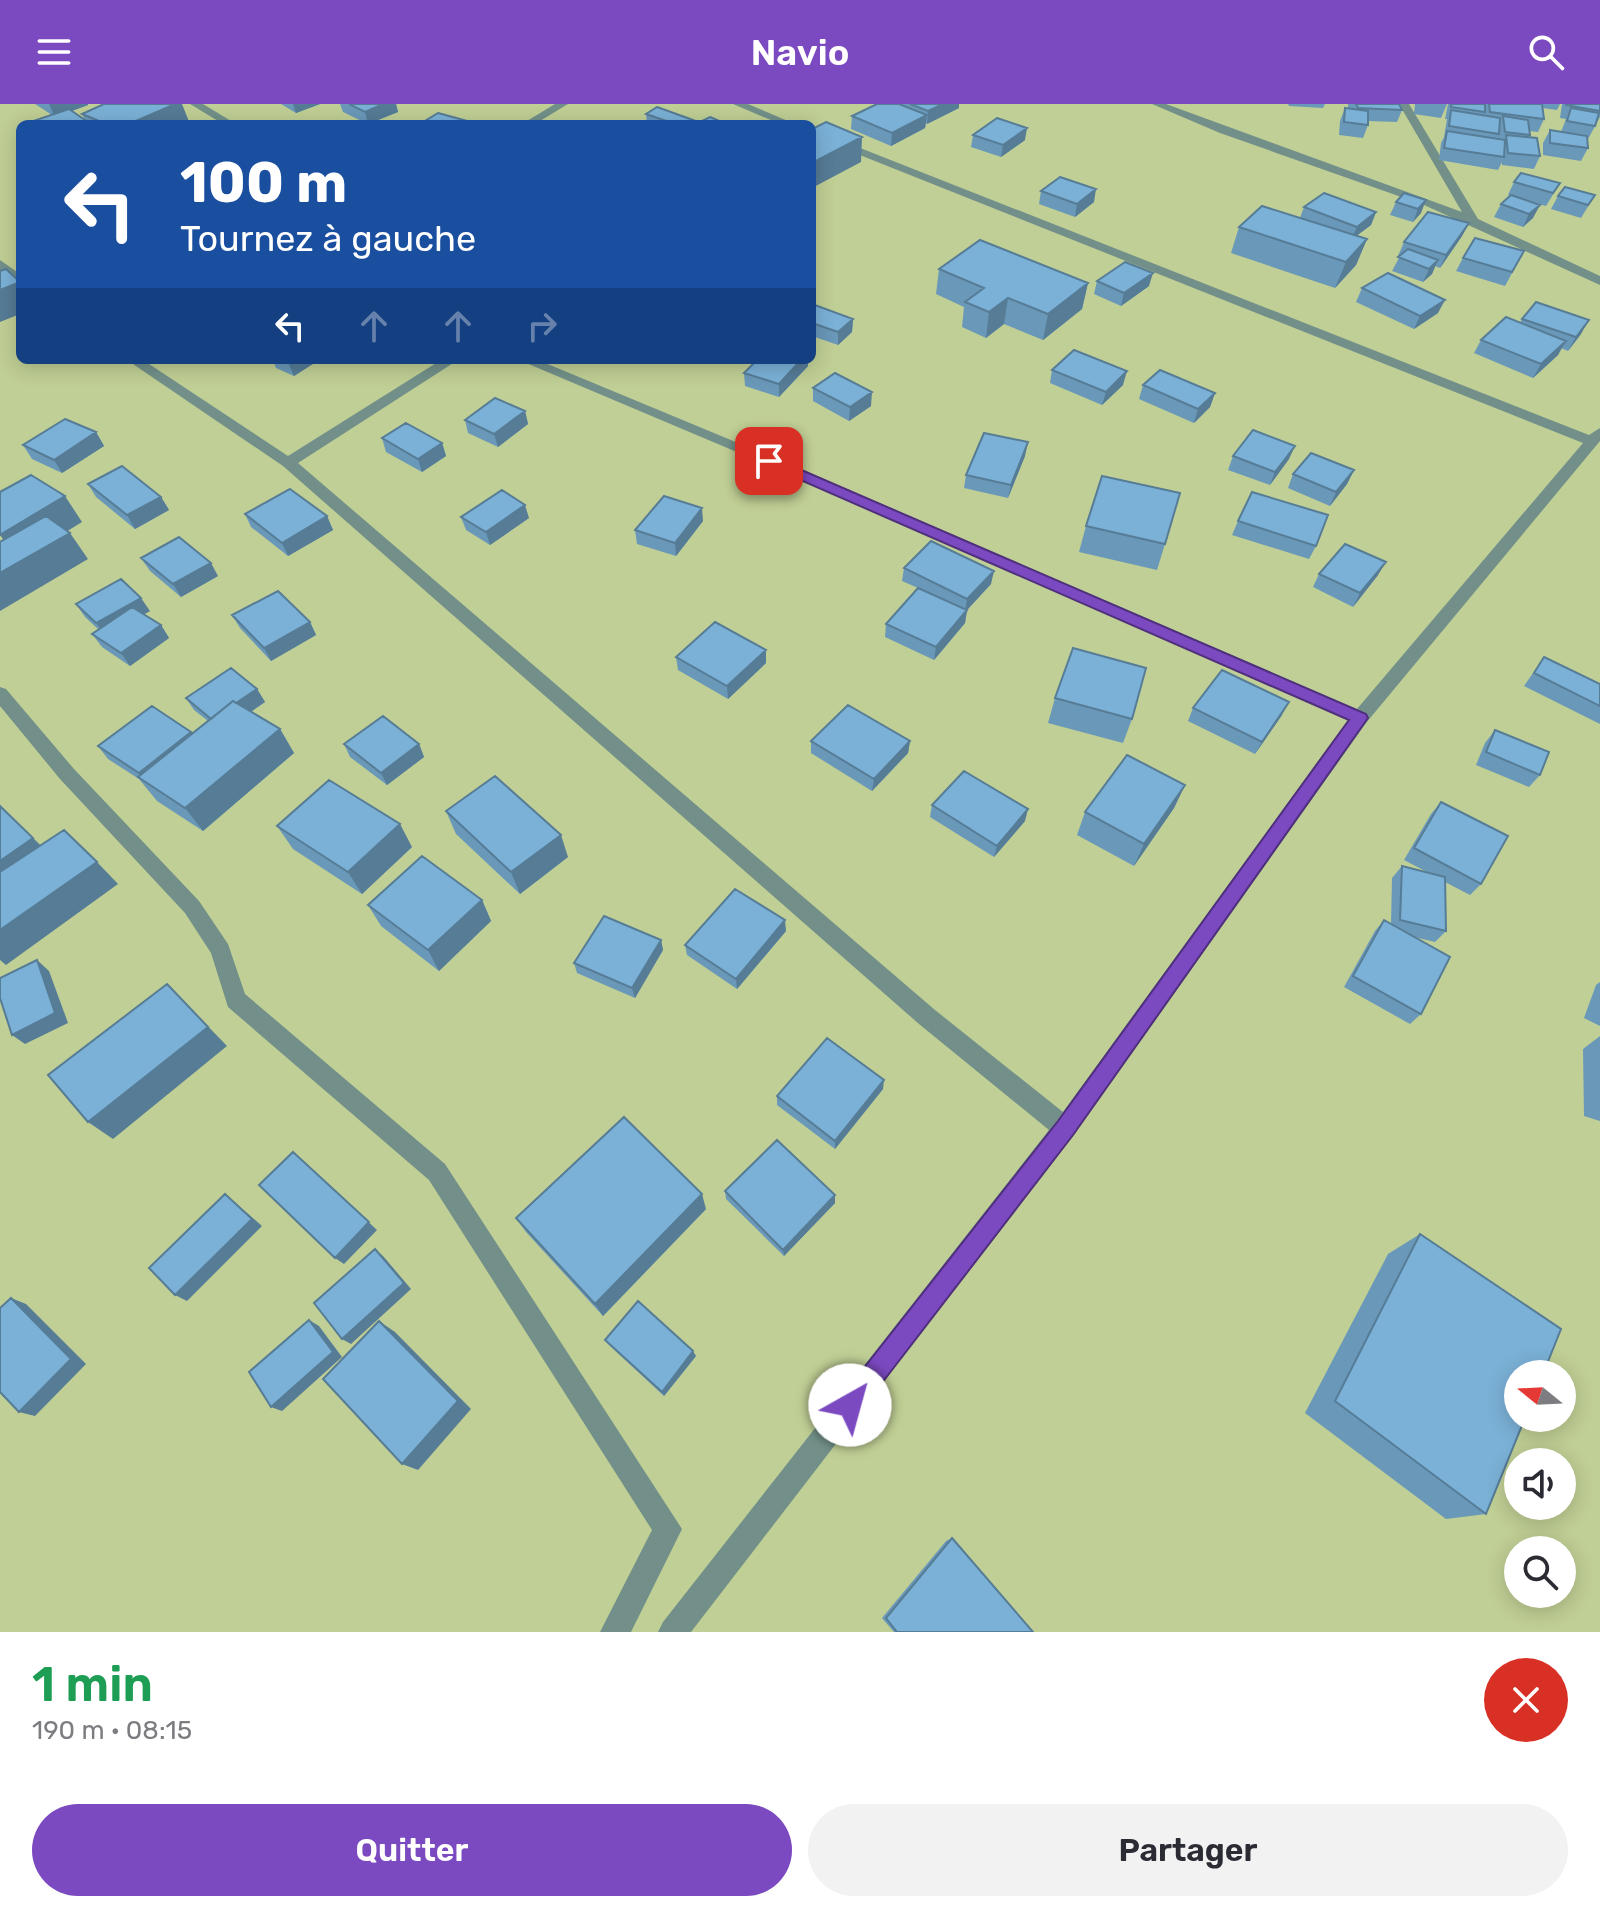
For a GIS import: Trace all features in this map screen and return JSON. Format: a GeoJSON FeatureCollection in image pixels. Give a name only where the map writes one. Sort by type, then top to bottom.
{"type":"FeatureCollection","features":[{"type":"Feature","properties":{"kind":"street"},"geometry":{"type":"LineString","coordinates":[[195,104],[224,120]]}},
{"type":"Feature","properties":{"kind":"street"},"geometry":{"type":"LineString","coordinates":[[534,120],[563,104]]}},
{"type":"Feature","properties":{"kind":"street"},"geometry":{"type":"LineString","coordinates":[[738,104],[780,120]]}},
{"type":"Feature","properties":{"kind":"street"},"geometry":{"type":"LineString","coordinates":[[1157,104],[1225,133],[1472,219],[1600,281]]}},
{"type":"Feature","properties":{"kind":"street"},"geometry":{"type":"LineString","coordinates":[[1404,104],[1472,219]]}},
{"type":"Feature","properties":{"kind":"street"},"geometry":{"type":"LineString","coordinates":[[673,1632],[1065,1128],[1360,718],[1596,437],[816,134]]}},
{"type":"Feature","properties":{"kind":"street"},"geometry":{"type":"LineString","coordinates":[[0,264],[16,277]]}},
{"type":"Feature","properties":{"kind":"street"},"geometry":{"type":"LineString","coordinates":[[140,364],[288,463],[927,1017],[1065,1128]]}},
{"type":"Feature","properties":{"kind":"street"},"geometry":{"type":"LineString","coordinates":[[288,463],[445,364]]}},
{"type":"Feature","properties":{"kind":"street"},"geometry":{"type":"LineString","coordinates":[[536,364],[796,472],[1360,718]]}},
{"type":"Feature","properties":{"kind":"street"},"geometry":{"type":"LineString","coordinates":[[0,694],[67,774],[192,907],[221,950],[236,1000],[437,1172],[668,1529],[615,1632]]}},
{"type":"Feature","properties":{"kind":"building"},"geometry":{"type":"Polygon","coordinates":[[[104,104],[175,104],[138,120],[96,120],[82,114],[104,104]]]}},
{"type":"Feature","properties":{"kind":"building"},"geometry":{"type":"Polygon","coordinates":[[[349,104],[383,104],[365,112],[349,104]]]}},
{"type":"Feature","properties":{"kind":"building"},"geometry":{"type":"Polygon","coordinates":[[[877,104],[899,104],[927,115],[892,133],[852,116],[877,104]]]}},
{"type":"Feature","properties":{"kind":"building"},"geometry":{"type":"Polygon","coordinates":[[[910,104],[943,104],[928,111],[910,104]]]}},
{"type":"Feature","properties":{"kind":"building"},"geometry":{"type":"Polygon","coordinates":[[[1356,104],[1399,104],[1402,110],[1358,108],[1356,104]]]}},
{"type":"Feature","properties":{"kind":"building"},"geometry":{"type":"Polygon","coordinates":[[[1451,104],[1485,104],[1485,112],[1451,107],[1451,104]]]}},
{"type":"Feature","properties":{"kind":"building"},"geometry":{"type":"Polygon","coordinates":[[[1489,104],[1542,104],[1544,119],[1490,112],[1489,104]]]}},
{"type":"Feature","properties":{"kind":"building"},"geometry":{"type":"Polygon","coordinates":[[[1600,104],[1600,111],[1566,105],[1600,104]]]}},
{"type":"Feature","properties":{"kind":"building"},"geometry":{"type":"Polygon","coordinates":[[[657,107],[693,120],[663,120],[646,114],[657,107]]]}},
{"type":"Feature","properties":{"kind":"building"},"geometry":{"type":"Polygon","coordinates":[[[1345,108],[1368,111],[1368,125],[1344,122],[1345,108]]]}},
{"type":"Feature","properties":{"kind":"building"},"geometry":{"type":"Polygon","coordinates":[[[1571,108],[1599,113],[1595,126],[1567,121],[1571,108]]]}},
{"type":"Feature","properties":{"kind":"building"},"geometry":{"type":"Polygon","coordinates":[[[69,109],[85,120],[36,120],[69,109]]]}},
{"type":"Feature","properties":{"kind":"building"},"geometry":{"type":"Polygon","coordinates":[[[1451,110],[1500,118],[1499,134],[1449,126],[1451,110]]]}},
{"type":"Feature","properties":{"kind":"building"},"geometry":{"type":"Polygon","coordinates":[[[438,113],[464,120],[427,120],[438,113]]]}},
{"type":"Feature","properties":{"kind":"building"},"geometry":{"type":"Polygon","coordinates":[[[1503,116],[1528,120],[1530,135],[1505,132],[1503,116]]]}},
{"type":"Feature","properties":{"kind":"building"},"geometry":{"type":"Polygon","coordinates":[[[997,118],[1027,128],[1003,145],[973,135],[997,118]]]}},
{"type":"Feature","properties":{"kind":"building"},"geometry":{"type":"Polygon","coordinates":[[[826,122],[862,137],[816,161],[816,127],[826,122]]]}},
{"type":"Feature","properties":{"kind":"building"},"geometry":{"type":"Polygon","coordinates":[[[1550,130],[1587,136],[1588,148],[1550,143],[1550,130]]]}},
{"type":"Feature","properties":{"kind":"building"},"geometry":{"type":"Polygon","coordinates":[[[1447,131],[1505,140],[1504,157],[1444,148],[1447,131]]]}},
{"type":"Feature","properties":{"kind":"building"},"geometry":{"type":"Polygon","coordinates":[[[1506,135],[1537,138],[1540,156],[1508,153],[1506,135]]]}},
{"type":"Feature","properties":{"kind":"building"},"geometry":{"type":"Polygon","coordinates":[[[1521,173],[1560,183],[1553,193],[1514,182],[1521,173]]]}},
{"type":"Feature","properties":{"kind":"building"},"geometry":{"type":"Polygon","coordinates":[[[1060,177],[1096,189],[1077,204],[1041,191],[1060,177]]]}},
{"type":"Feature","properties":{"kind":"building"},"geometry":{"type":"Polygon","coordinates":[[[1565,187],[1595,195],[1588,205],[1558,196],[1565,187]]]}},
{"type":"Feature","properties":{"kind":"building"},"geometry":{"type":"Polygon","coordinates":[[[1324,193],[1376,212],[1357,227],[1304,207],[1324,193]]]}},
{"type":"Feature","properties":{"kind":"building"},"geometry":{"type":"Polygon","coordinates":[[[1404,193],[1426,200],[1418,209],[1396,202],[1404,193]]]}},
{"type":"Feature","properties":{"kind":"building"},"geometry":{"type":"Polygon","coordinates":[[[1511,195],[1540,205],[1529,214],[1501,204],[1511,195]]]}},
{"type":"Feature","properties":{"kind":"building"},"geometry":{"type":"Polygon","coordinates":[[[1262,206],[1367,239],[1346,262],[1239,227],[1262,206]]]}},
{"type":"Feature","properties":{"kind":"building"},"geometry":{"type":"Polygon","coordinates":[[[1428,212],[1469,223],[1446,255],[1404,242],[1428,212]]]}},
{"type":"Feature","properties":{"kind":"building"},"geometry":{"type":"Polygon","coordinates":[[[1475,238],[1524,251],[1512,272],[1463,258],[1475,238]]]}},
{"type":"Feature","properties":{"kind":"building"},"geometry":{"type":"Polygon","coordinates":[[[980,240],[1088,283],[1048,314],[1008,298],[989,312],[965,302],[984,288],[939,269],[980,240]]]}},
{"type":"Feature","properties":{"kind":"building"},"geometry":{"type":"Polygon","coordinates":[[[1408,249],[1438,260],[1429,269],[1398,257],[1408,249]]]}},
{"type":"Feature","properties":{"kind":"building"},"geometry":{"type":"Polygon","coordinates":[[[1125,262],[1153,273],[1124,293],[1097,281],[1125,262]]]}},
{"type":"Feature","properties":{"kind":"building"},"geometry":{"type":"Polygon","coordinates":[[[6,269],[16,278],[16,284],[0,290],[0,271],[6,269]]]}},
{"type":"Feature","properties":{"kind":"building"},"geometry":{"type":"Polygon","coordinates":[[[1388,273],[1445,300],[1420,316],[1362,288],[1388,273]]]}},
{"type":"Feature","properties":{"kind":"building"},"geometry":{"type":"Polygon","coordinates":[[[1536,302],[1589,320],[1576,337],[1522,319],[1536,302]]]}},
{"type":"Feature","properties":{"kind":"building"},"geometry":{"type":"Polygon","coordinates":[[[816,305],[853,319],[838,332],[816,324],[816,305]]]}},
{"type":"Feature","properties":{"kind":"building"},"geometry":{"type":"Polygon","coordinates":[[[1506,317],[1566,341],[1541,364],[1481,340],[1506,317]]]}},
{"type":"Feature","properties":{"kind":"building"},"geometry":{"type":"Polygon","coordinates":[[[1074,350],[1127,371],[1106,392],[1052,370],[1074,350]]]}},
{"type":"Feature","properties":{"kind":"building"},"geometry":{"type":"Polygon","coordinates":[[[753,364],[797,364],[779,384],[744,373],[753,364]]]}},
{"type":"Feature","properties":{"kind":"building"},"geometry":{"type":"Polygon","coordinates":[[[1160,370],[1215,393],[1198,409],[1143,385],[1160,370]]]}},
{"type":"Feature","properties":{"kind":"building"},"geometry":{"type":"Polygon","coordinates":[[[835,373],[872,392],[850,407],[813,388],[835,373]]]}},
{"type":"Feature","properties":{"kind":"building"},"geometry":{"type":"Polygon","coordinates":[[[495,398],[525,411],[494,434],[465,420],[495,398]]]}},
{"type":"Feature","properties":{"kind":"building"},"geometry":{"type":"Polygon","coordinates":[[[65,419],[96,432],[54,460],[23,445],[65,419]]]}},
{"type":"Feature","properties":{"kind":"building"},"geometry":{"type":"Polygon","coordinates":[[[406,423],[442,443],[418,459],[382,438],[406,423]]]}},
{"type":"Feature","properties":{"kind":"building"},"geometry":{"type":"Polygon","coordinates":[[[1253,430],[1295,446],[1275,472],[1233,456],[1253,430]]]}},
{"type":"Feature","properties":{"kind":"building"},"geometry":{"type":"Polygon","coordinates":[[[984,433],[1028,442],[1011,485],[966,475],[984,433]]]}},
{"type":"Feature","properties":{"kind":"building"},"geometry":{"type":"Polygon","coordinates":[[[1311,453],[1354,470],[1336,492],[1293,474],[1311,453]]]}},
{"type":"Feature","properties":{"kind":"building"},"geometry":{"type":"Polygon","coordinates":[[[122,466],[161,497],[127,515],[88,484],[122,466]]]}},
{"type":"Feature","properties":{"kind":"building"},"geometry":{"type":"Polygon","coordinates":[[[31,475],[65,496],[0,535],[0,492],[31,475]]]}},
{"type":"Feature","properties":{"kind":"building"},"geometry":{"type":"Polygon","coordinates":[[[1102,476],[1180,493],[1165,544],[1086,526],[1102,476]]]}},
{"type":"Feature","properties":{"kind":"building"},"geometry":{"type":"Polygon","coordinates":[[[290,489],[327,516],[282,543],[245,514],[290,489]]]}},
{"type":"Feature","properties":{"kind":"building"},"geometry":{"type":"Polygon","coordinates":[[[502,490],[525,505],[486,532],[461,517],[502,490]]]}},
{"type":"Feature","properties":{"kind":"building"},"geometry":{"type":"Polygon","coordinates":[[[1252,492],[1328,515],[1316,546],[1238,521],[1252,492]]]}},
{"type":"Feature","properties":{"kind":"building"},"geometry":{"type":"Polygon","coordinates":[[[664,496],[702,508],[675,543],[635,530],[664,496]]]}},
{"type":"Feature","properties":{"kind":"building"},"geometry":{"type":"Polygon","coordinates":[[[46,516],[70,533],[0,573],[0,542],[46,516]]]}},
{"type":"Feature","properties":{"kind":"building"},"geometry":{"type":"Polygon","coordinates":[[[179,537],[211,563],[173,584],[141,558],[179,537]]]}},
{"type":"Feature","properties":{"kind":"building"},"geometry":{"type":"Polygon","coordinates":[[[931,541],[994,571],[967,599],[904,568],[931,541]]]}},
{"type":"Feature","properties":{"kind":"building"},"geometry":{"type":"Polygon","coordinates":[[[1345,544],[1386,562],[1360,593],[1319,574],[1345,544]]]}},
{"type":"Feature","properties":{"kind":"building"},"geometry":{"type":"Polygon","coordinates":[[[121,579],[141,598],[96,623],[76,604],[121,579]]]}},
{"type":"Feature","properties":{"kind":"building"},"geometry":{"type":"Polygon","coordinates":[[[918,588],[967,610],[936,647],[886,624],[918,588]]]}},
{"type":"Feature","properties":{"kind":"building"},"geometry":{"type":"Polygon","coordinates":[[[278,591],[310,622],[264,648],[232,615],[278,591]]]}},
{"type":"Feature","properties":{"kind":"building"},"geometry":{"type":"Polygon","coordinates":[[[132,607],[161,625],[121,653],[92,634],[132,607]]]}},
{"type":"Feature","properties":{"kind":"building"},"geometry":{"type":"Polygon","coordinates":[[[715,622],[766,650],[727,686],[676,657],[715,622]]]}},
{"type":"Feature","properties":{"kind":"building"},"geometry":{"type":"Polygon","coordinates":[[[1073,648],[1146,668],[1132,719],[1055,698],[1073,648]]]}},
{"type":"Feature","properties":{"kind":"building"},"geometry":{"type":"Polygon","coordinates":[[[1544,657],[1600,684],[1600,706],[1534,673],[1544,657]]]}},
{"type":"Feature","properties":{"kind":"building"},"geometry":{"type":"Polygon","coordinates":[[[231,668],[257,689],[236,703],[233,701],[211,719],[186,698],[231,668]]]}},
{"type":"Feature","properties":{"kind":"building"},"geometry":{"type":"Polygon","coordinates":[[[1222,670],[1289,702],[1262,742],[1193,708],[1222,670]]]}},
{"type":"Feature","properties":{"kind":"building"},"geometry":{"type":"Polygon","coordinates":[[[233,701],[280,729],[185,808],[138,777],[233,701]]]}},
{"type":"Feature","properties":{"kind":"building"},"geometry":{"type":"Polygon","coordinates":[[[848,705],[910,741],[874,779],[811,741],[848,705]]]}},
{"type":"Feature","properties":{"kind":"building"},"geometry":{"type":"Polygon","coordinates":[[[152,706],[191,732],[139,773],[98,746],[152,706]]]}},
{"type":"Feature","properties":{"kind":"building"},"geometry":{"type":"Polygon","coordinates":[[[383,716],[419,744],[381,773],[344,744],[383,716]]]}},
{"type":"Feature","properties":{"kind":"building"},"geometry":{"type":"Polygon","coordinates":[[[1495,730],[1549,752],[1540,775],[1486,752],[1495,730]]]}},
{"type":"Feature","properties":{"kind":"building"},"geometry":{"type":"Polygon","coordinates":[[[1127,755],[1185,785],[1144,844],[1085,812],[1127,755]]]}},
{"type":"Feature","properties":{"kind":"building"},"geometry":{"type":"Polygon","coordinates":[[[964,771],[1028,809],[997,846],[932,805],[964,771]]]}},
{"type":"Feature","properties":{"kind":"building"},"geometry":{"type":"Polygon","coordinates":[[[495,776],[561,835],[511,872],[446,811],[495,776]]]}},
{"type":"Feature","properties":{"kind":"building"},"geometry":{"type":"Polygon","coordinates":[[[329,780],[400,824],[348,872],[277,826],[329,780]]]}},
{"type":"Feature","properties":{"kind":"building"},"geometry":{"type":"Polygon","coordinates":[[[1441,802],[1508,836],[1481,884],[1414,848],[1441,802]]]}},
{"type":"Feature","properties":{"kind":"building"},"geometry":{"type":"Polygon","coordinates":[[[0,806],[33,838],[0,861],[0,806]]]}},
{"type":"Feature","properties":{"kind":"building"},"geometry":{"type":"Polygon","coordinates":[[[64,830],[97,862],[0,930],[0,872],[64,830]]]}},
{"type":"Feature","properties":{"kind":"building"},"geometry":{"type":"Polygon","coordinates":[[[422,856],[482,900],[428,950],[368,905],[422,856]]]}},
{"type":"Feature","properties":{"kind":"building"},"geometry":{"type":"Polygon","coordinates":[[[1402,866],[1445,877],[1446,931],[1400,920],[1402,866]]]}},
{"type":"Feature","properties":{"kind":"building"},"geometry":{"type":"Polygon","coordinates":[[[735,889],[785,920],[736,979],[685,945],[735,889]]]}},
{"type":"Feature","properties":{"kind":"building"},"geometry":{"type":"Polygon","coordinates":[[[604,916],[661,940],[632,988],[574,963],[604,916]]]}},
{"type":"Feature","properties":{"kind":"building"},"geometry":{"type":"Polygon","coordinates":[[[1384,920],[1450,957],[1421,1014],[1353,976],[1384,920]]]}},
{"type":"Feature","properties":{"kind":"building"},"geometry":{"type":"Polygon","coordinates":[[[37,960],[55,1013],[12,1035],[0,998],[0,978],[37,960]]]}},
{"type":"Feature","properties":{"kind":"building"},"geometry":{"type":"Polygon","coordinates":[[[167,984],[208,1027],[88,1122],[48,1075],[167,984]]]}},
{"type":"Feature","properties":{"kind":"building"},"geometry":{"type":"Polygon","coordinates":[[[827,1038],[884,1080],[835,1141],[777,1096],[827,1038]]]}},
{"type":"Feature","properties":{"kind":"building"},"geometry":{"type":"Polygon","coordinates":[[[624,1117],[702,1194],[595,1304],[516,1218],[624,1117]]]}},
{"type":"Feature","properties":{"kind":"building"},"geometry":{"type":"Polygon","coordinates":[[[777,1140],[835,1195],[783,1250],[725,1191],[777,1140]]]}},
{"type":"Feature","properties":{"kind":"building"},"geometry":{"type":"Polygon","coordinates":[[[293,1152],[369,1222],[335,1258],[259,1185],[293,1152]]]}},
{"type":"Feature","properties":{"kind":"building"},"geometry":{"type":"Polygon","coordinates":[[[225,1194],[252,1219],[175,1295],[149,1268],[225,1194]]]}},
{"type":"Feature","properties":{"kind":"building"},"geometry":{"type":"Polygon","coordinates":[[[1420,1234],[1561,1329],[1549,1360],[1504,1360],[1504,1432],[1519,1432],[1513,1448],[1504,1448],[1504,1470],[1486,1514],[1335,1401],[1420,1234]]]}},
{"type":"Feature","properties":{"kind":"building"},"geometry":{"type":"Polygon","coordinates":[[[375,1249],[404,1283],[342,1339],[314,1303],[375,1249]]]}},
{"type":"Feature","properties":{"kind":"building"},"geometry":{"type":"Polygon","coordinates":[[[11,1298],[71,1359],[19,1412],[0,1392],[0,1308],[11,1298]]]}},
{"type":"Feature","properties":{"kind":"building"},"geometry":{"type":"Polygon","coordinates":[[[638,1301],[693,1351],[662,1392],[605,1340],[638,1301]]]}},
{"type":"Feature","properties":{"kind":"building"},"geometry":{"type":"Polygon","coordinates":[[[309,1320],[333,1352],[271,1407],[249,1372],[309,1320]]]}},
{"type":"Feature","properties":{"kind":"building"},"geometry":{"type":"Polygon","coordinates":[[[379,1321],[458,1401],[402,1464],[323,1379],[379,1321]]]}},
{"type":"Feature","properties":{"kind":"building"},"geometry":{"type":"Polygon","coordinates":[[[952,1538],[1033,1632],[897,1632],[886,1618],[952,1538]]]}},
{"type":"Feature","properties":{"kind":"route"},"geometry":{"type":"LineString","coordinates":[[769,461],[1360,718],[1065,1128],[850,1405]]}}]}
